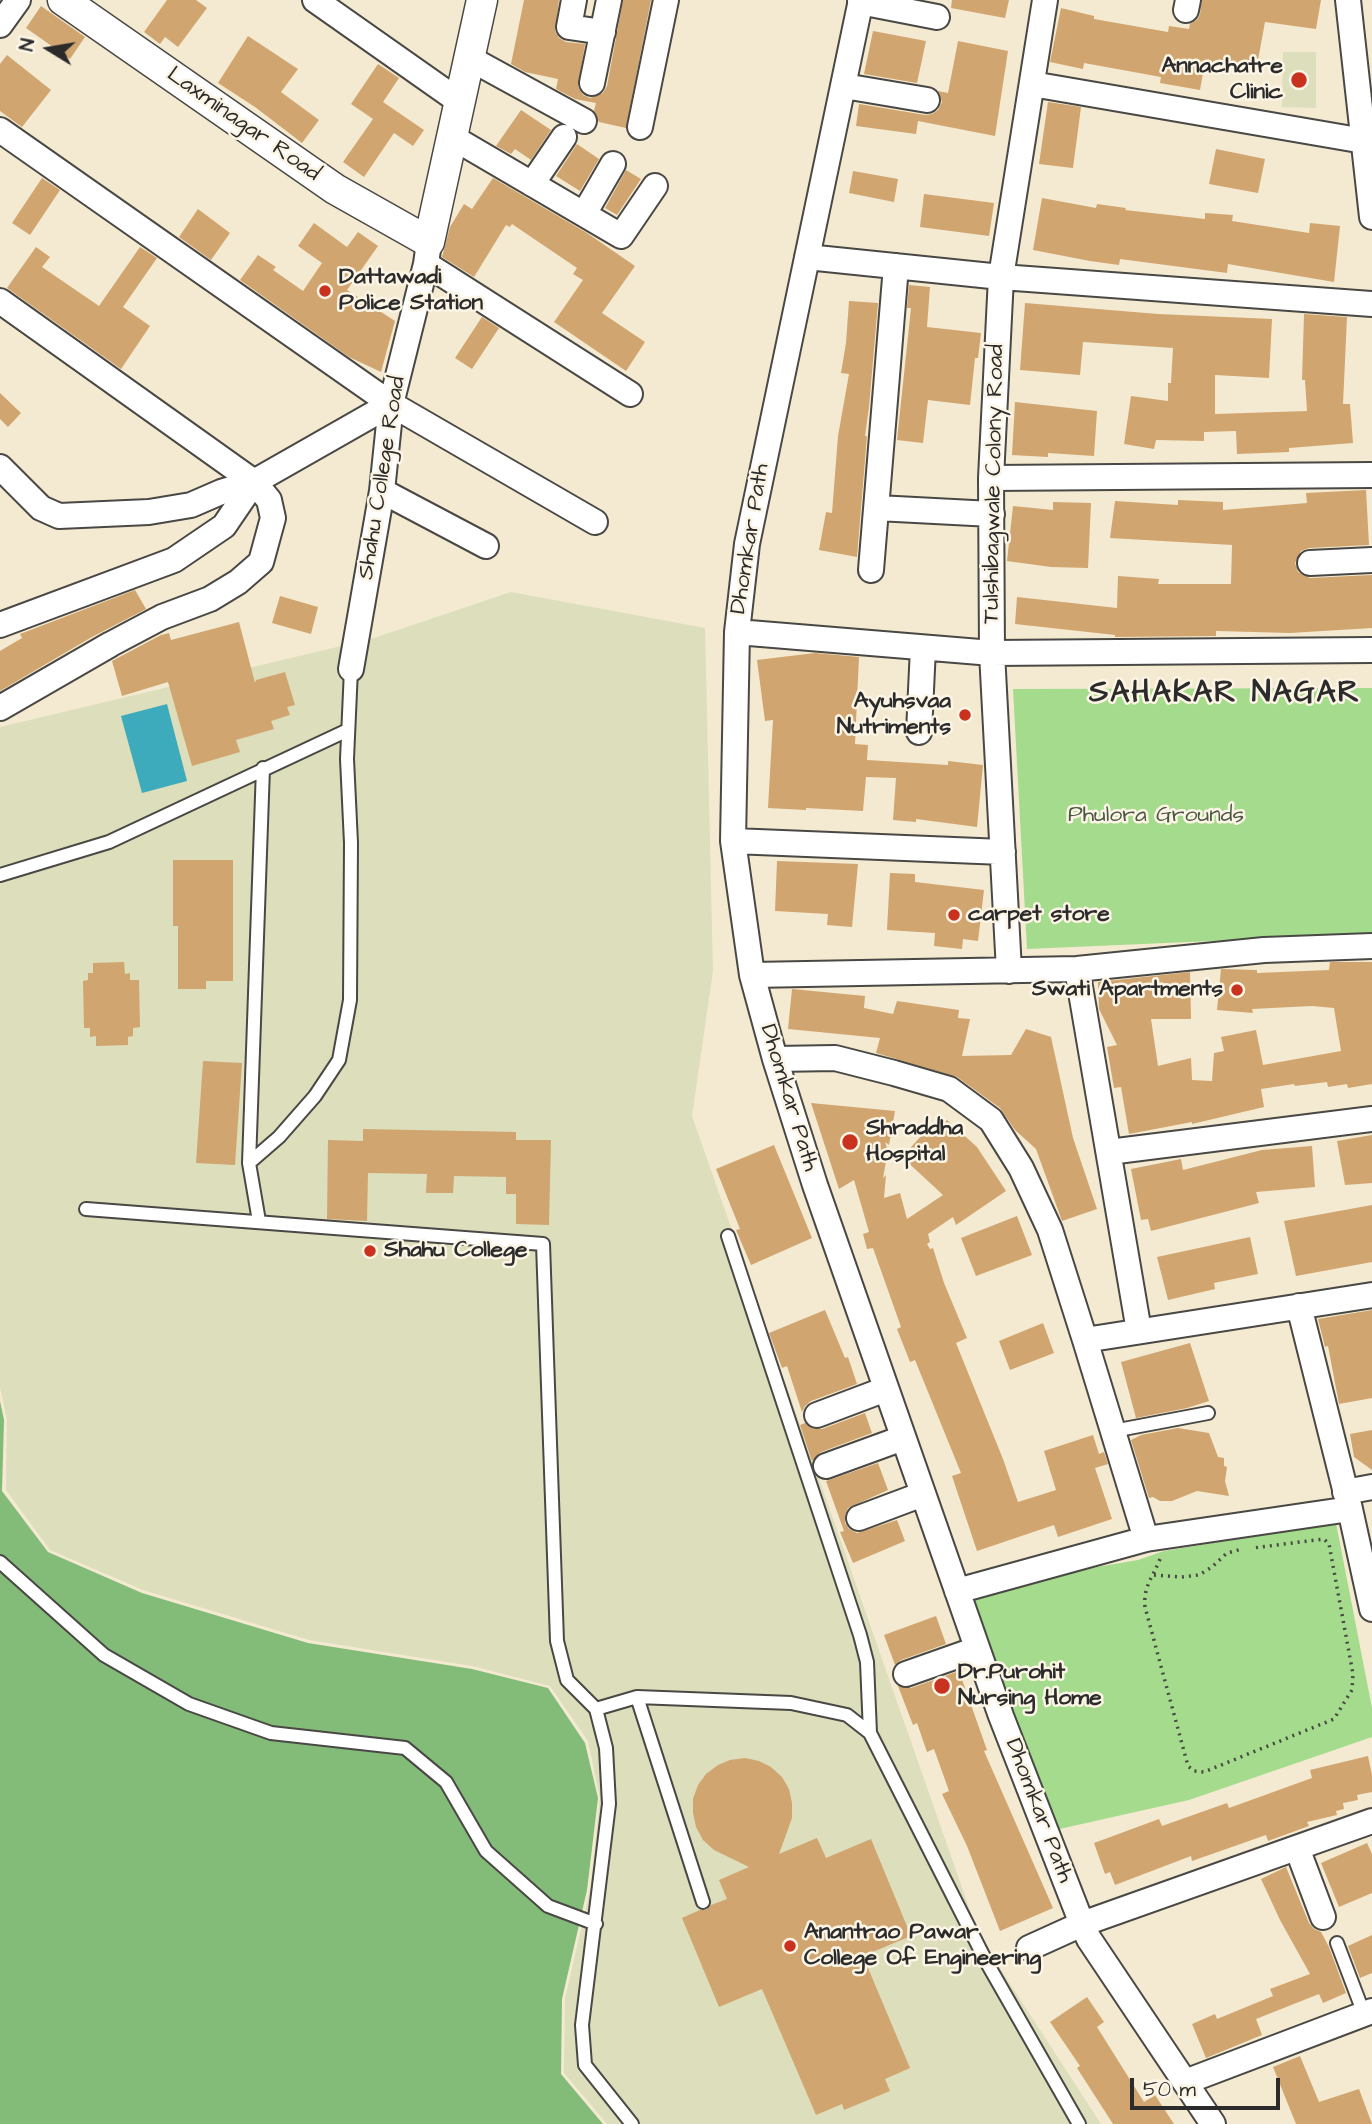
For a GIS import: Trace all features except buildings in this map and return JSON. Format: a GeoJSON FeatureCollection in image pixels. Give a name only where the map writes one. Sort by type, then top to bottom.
{"type":"FeatureCollection","features":[{"type":"Feature","properties":{"kind":"street"},"geometry":{"type":"LineString","coordinates":[[0,25],[18,0]]}},
{"type":"Feature","properties":{"kind":"street","name":"Laxminagar Road"},"geometry":{"type":"LineString","coordinates":[[63,0],[427,253]]}},
{"type":"Feature","properties":{"kind":"street"},"geometry":{"type":"LineString","coordinates":[[315,0],[460,102]]}},
{"type":"Feature","properties":{"kind":"street","name":"Shahu College Road"},"geometry":{"type":"LineString","coordinates":[[351,669],[382,491],[391,404],[482,0]]}},
{"type":"Feature","properties":{"kind":"street"},"geometry":{"type":"LineString","coordinates":[[574,0],[569,27],[603,33]]}},
{"type":"Feature","properties":{"kind":"street"},"geometry":{"type":"LineString","coordinates":[[592,83],[609,0]]}},
{"type":"Feature","properties":{"kind":"street"},"geometry":{"type":"LineString","coordinates":[[640,127],[666,0]]}},
{"type":"Feature","properties":{"kind":"street","name":"Tulshibagwale Colony Road"},"geometry":{"type":"LineString","coordinates":[[1009,971],[992,653],[992,478],[1001,277],[1045,0]]}},
{"type":"Feature","properties":{"kind":"street"},"geometry":{"type":"LineString","coordinates":[[1348,0],[1372,217]]}},
{"type":"Feature","properties":{"kind":"street"},"geometry":{"type":"LineString","coordinates":[[860,1],[937,17]]}},
{"type":"Feature","properties":{"kind":"street","name":"Dhomkar Path"},"geometry":{"type":"LineString","coordinates":[[860,1],[747,544],[737,632],[733,841],[752,975],[775,1059],[815,1185],[1001,1716],[1082,1924],[1089,1939],[1213,2124]]}},
{"type":"Feature","properties":{"kind":"street"},"geometry":{"type":"LineString","coordinates":[[469,58],[584,121]]}},
{"type":"Feature","properties":{"kind":"street"},"geometry":{"type":"LineString","coordinates":[[1032,84],[1364,141]]}},
{"type":"Feature","properties":{"kind":"street"},"geometry":{"type":"LineString","coordinates":[[844,86],[927,100]]}},
{"type":"Feature","properties":{"kind":"street"},"geometry":{"type":"LineString","coordinates":[[0,130],[391,404],[595,522]]}},
{"type":"Feature","properties":{"kind":"street"},"geometry":{"type":"LineString","coordinates":[[452,136],[621,236],[655,186]]}},
{"type":"Feature","properties":{"kind":"street"},"geometry":{"type":"LineString","coordinates":[[532,184],[564,138]]}},
{"type":"Feature","properties":{"kind":"street"},"geometry":{"type":"LineString","coordinates":[[584,214],[613,164]]}},
{"type":"Feature","properties":{"kind":"street"},"geometry":{"type":"LineString","coordinates":[[427,253],[630,394]]}},
{"type":"Feature","properties":{"kind":"street"},"geometry":{"type":"LineString","coordinates":[[807,257],[1001,277],[1372,304]]}},
{"type":"Feature","properties":{"kind":"street"},"geometry":{"type":"LineString","coordinates":[[872,570],[896,266]]}},
{"type":"Feature","properties":{"kind":"street"},"geometry":{"type":"LineString","coordinates":[[0,301],[254,482],[269,500],[273,518],[261,562],[238,582],[210,599],[162,617],[0,708]]}},
{"type":"Feature","properties":{"kind":"street"},"geometry":{"type":"LineString","coordinates":[[0,467],[41,508],[59,516],[149,512],[191,505],[220,492],[254,482],[391,404]]}},
{"type":"Feature","properties":{"kind":"street"},"geometry":{"type":"LineString","coordinates":[[992,478],[1372,475]]}},
{"type":"Feature","properties":{"kind":"street"},"geometry":{"type":"LineString","coordinates":[[3,617],[174,560],[224,526],[254,482]]}},
{"type":"Feature","properties":{"kind":"street"},"geometry":{"type":"LineString","coordinates":[[382,491],[486,545]]}},
{"type":"Feature","properties":{"kind":"street"},"geometry":{"type":"LineString","coordinates":[[877,508],[992,514]]}},
{"type":"Feature","properties":{"kind":"street"},"geometry":{"type":"LineString","coordinates":[[1310,563],[1372,560]]}},
{"type":"Feature","properties":{"kind":"street"},"geometry":{"type":"LineString","coordinates":[[737,632],[992,653],[1372,650]]}},
{"type":"Feature","properties":{"kind":"street"},"geometry":{"type":"LineString","coordinates":[[919,732],[923,648]]}},
{"type":"Feature","properties":{"kind":"street"},"geometry":{"type":"LineString","coordinates":[[733,841],[1003,852]]}},
{"type":"Feature","properties":{"kind":"street"},"geometry":{"type":"LineString","coordinates":[[752,975],[1077,968],[1264,950],[1372,946]]}},
{"type":"Feature","properties":{"kind":"street"},"geometry":{"type":"LineString","coordinates":[[1077,968],[1139,1331]]}},
{"type":"Feature","properties":{"kind":"street"},"geometry":{"type":"LineString","coordinates":[[775,1059],[835,1058],[894,1073],[949,1089],[991,1120],[1021,1168],[1050,1230],[1146,1539]]}},
{"type":"Feature","properties":{"kind":"street"},"geometry":{"type":"LineString","coordinates":[[1108,1152],[1372,1119]]}},
{"type":"Feature","properties":{"kind":"street"},"geometry":{"type":"LineString","coordinates":[[1085,1340],[1372,1295]]}},
{"type":"Feature","properties":{"kind":"street"},"geometry":{"type":"LineString","coordinates":[[1299,1306],[1372,1609]]}},
{"type":"Feature","properties":{"kind":"street"},"geometry":{"type":"LineString","coordinates":[[817,1415],[886,1389]]}},
{"type":"Feature","properties":{"kind":"street"},"geometry":{"type":"LineString","coordinates":[[826,1466],[903,1438]]}},
{"type":"Feature","properties":{"kind":"street"},"geometry":{"type":"LineString","coordinates":[[957,1591],[1146,1539],[1348,1501],[1372,1487]]}},
{"type":"Feature","properties":{"kind":"street"},"geometry":{"type":"LineString","coordinates":[[859,1518],[923,1494]]}},
{"type":"Feature","properties":{"kind":"street"},"geometry":{"type":"LineString","coordinates":[[906,1674],[977,1649]]}},
{"type":"Feature","properties":{"kind":"street"},"geometry":{"type":"LineString","coordinates":[[1029,1948],[1082,1924],[1372,1821]]}},
{"type":"Feature","properties":{"kind":"street"},"geometry":{"type":"LineString","coordinates":[[1297,1848],[1323,1917]]}},
{"type":"Feature","properties":{"kind":"street"},"geometry":{"type":"LineString","coordinates":[[1185,2082],[1368,2013]]}},
{"type":"Feature","properties":{"kind":"lane"},"geometry":{"type":"LineString","coordinates":[[248,1163],[279,1137],[315,1096],[339,1060],[350,1000],[348,730],[351,669]]}},
{"type":"Feature","properties":{"kind":"lane"},"geometry":{"type":"LineString","coordinates":[[0,875],[109,842],[348,730]]}},
{"type":"Feature","properties":{"kind":"lane"},"geometry":{"type":"LineString","coordinates":[[259,1221],[248,1163],[263,768]]}},
{"type":"Feature","properties":{"kind":"lane"},"geometry":{"type":"LineString","coordinates":[[86,1209],[543,1244],[557,1641],[567,1680],[596,1709],[606,1748],[609,1804],[582,2025],[585,2065],[632,2124]]}},
{"type":"Feature","properties":{"kind":"lane"},"geometry":{"type":"LineString","coordinates":[[728,1236],[860,1634],[867,1662],[870,1733],[986,1963],[1079,2124]]}},
{"type":"Feature","properties":{"kind":"lane"},"geometry":{"type":"LineString","coordinates":[[1113,1431],[1208,1413]]}},
{"type":"Feature","properties":{"kind":"lane"},"geometry":{"type":"LineString","coordinates":[[0,1562],[104,1655],[189,1704],[271,1733],[405,1748],[446,1782],[486,1851],[548,1906],[596,1924]]}},
{"type":"Feature","properties":{"kind":"lane"},"geometry":{"type":"LineString","coordinates":[[596,1709],[637,1697],[792,1703],[847,1715],[870,1733]]}},
{"type":"Feature","properties":{"kind":"lane"},"geometry":{"type":"LineString","coordinates":[[637,1697],[703,1902]]}},
{"type":"Feature","properties":{"kind":"lane"},"geometry":{"type":"LineString","coordinates":[[1337,1943],[1368,2013]]}},
{"type":"Feature","properties":{"kind":"path"},"geometry":{"type":"LineString","coordinates":[[1324,1539],[1329,1544],[1353,1674],[1352,1690],[1346,1701],[1334,1719],[1203,1772],[1194,1771],[1188,1766],[1145,1607],[1143,1595],[1147,1584],[1154,1575],[1199,1575],[1227,1553],[1324,1539]]}},
{"type":"Feature","properties":{"kind":"shaded area","name":"Annachatre Clinic"},"geometry":{"type":"Polygon","coordinates":[[[1283,52],[1316,52],[1316,108],[1282,107],[1283,52]]]}},
{"type":"Feature","properties":{"kind":"shaded area","name":"Shahu College"},"geometry":{"type":"Polygon","coordinates":[[[511,592],[705,628],[713,971],[692,1116],[979,1936],[1101,2124],[607,2124],[564,2073],[565,1999],[590,1890],[600,1798],[588,1741],[550,1686],[472,1666],[309,1640],[143,1590],[50,1550],[6,1490],[7,1420],[0,1387],[0,727],[371,639],[511,592]]]}},
{"type":"Feature","properties":{"kind":"green space","name":"Phulora Grounds"},"geometry":{"type":"Polygon","coordinates":[[[1372,688],[1372,934],[1027,949],[1013,689],[1372,688]]]}},
{"type":"Feature","properties":{"kind":"green space"},"geometry":{"type":"Polygon","coordinates":[[[0,1401],[4,1420],[2,1491],[48,1552],[142,1593],[308,1643],[472,1669],[548,1688],[585,1743],[598,1798],[587,1890],[562,1999],[561,2074],[603,2124],[0,2124],[0,1401]]]}},
{"type":"Feature","properties":{"kind":"green space"},"geometry":{"type":"Polygon","coordinates":[[[1336,1523],[1372,1708],[1372,1737],[1189,1800],[1046,1832],[957,1591],[1138,1560],[1164,1551],[1336,1523]]]}},
{"type":"Feature","properties":{"kind":"water"},"geometry":{"type":"Polygon","coordinates":[[[167,704],[187,781],[142,793],[121,716],[167,704]]]}},
{"type":"Feature","properties":{"kind":"place","name":"Annachatre Clinic"},"geometry":{"type":"Point","coordinates":[1299,80]}},
{"type":"Feature","properties":{"kind":"place","name":"Dattawadi Police Station"},"geometry":{"type":"Point","coordinates":[325,291]}},
{"type":"Feature","properties":{"kind":"place","name":"Ayuhsvaa Nutriments"},"geometry":{"type":"Point","coordinates":[965,715]}},
{"type":"Feature","properties":{"kind":"place","name":"carpet store"},"geometry":{"type":"Point","coordinates":[954,915]}},
{"type":"Feature","properties":{"kind":"place","name":"Swati Apartments"},"geometry":{"type":"Point","coordinates":[1237,990]}},
{"type":"Feature","properties":{"kind":"place","name":"Shraddha Hospital"},"geometry":{"type":"Point","coordinates":[850,1142]}},
{"type":"Feature","properties":{"kind":"place","name":"Shahu College"},"geometry":{"type":"Point","coordinates":[370,1251]}},
{"type":"Feature","properties":{"kind":"place","name":"Dr.Purohit Nursing Home"},"geometry":{"type":"Point","coordinates":[942,1686]}},
{"type":"Feature","properties":{"kind":"place","name":"Anantrao Pawar College Of Engineering"},"geometry":{"type":"Point","coordinates":[790,1946]}},
{"type":"Feature","properties":{"kind":"district","name":"SAHAKAR NAGAR"},"geometry":{"type":"Point","coordinates":[1225,695]}}]}
